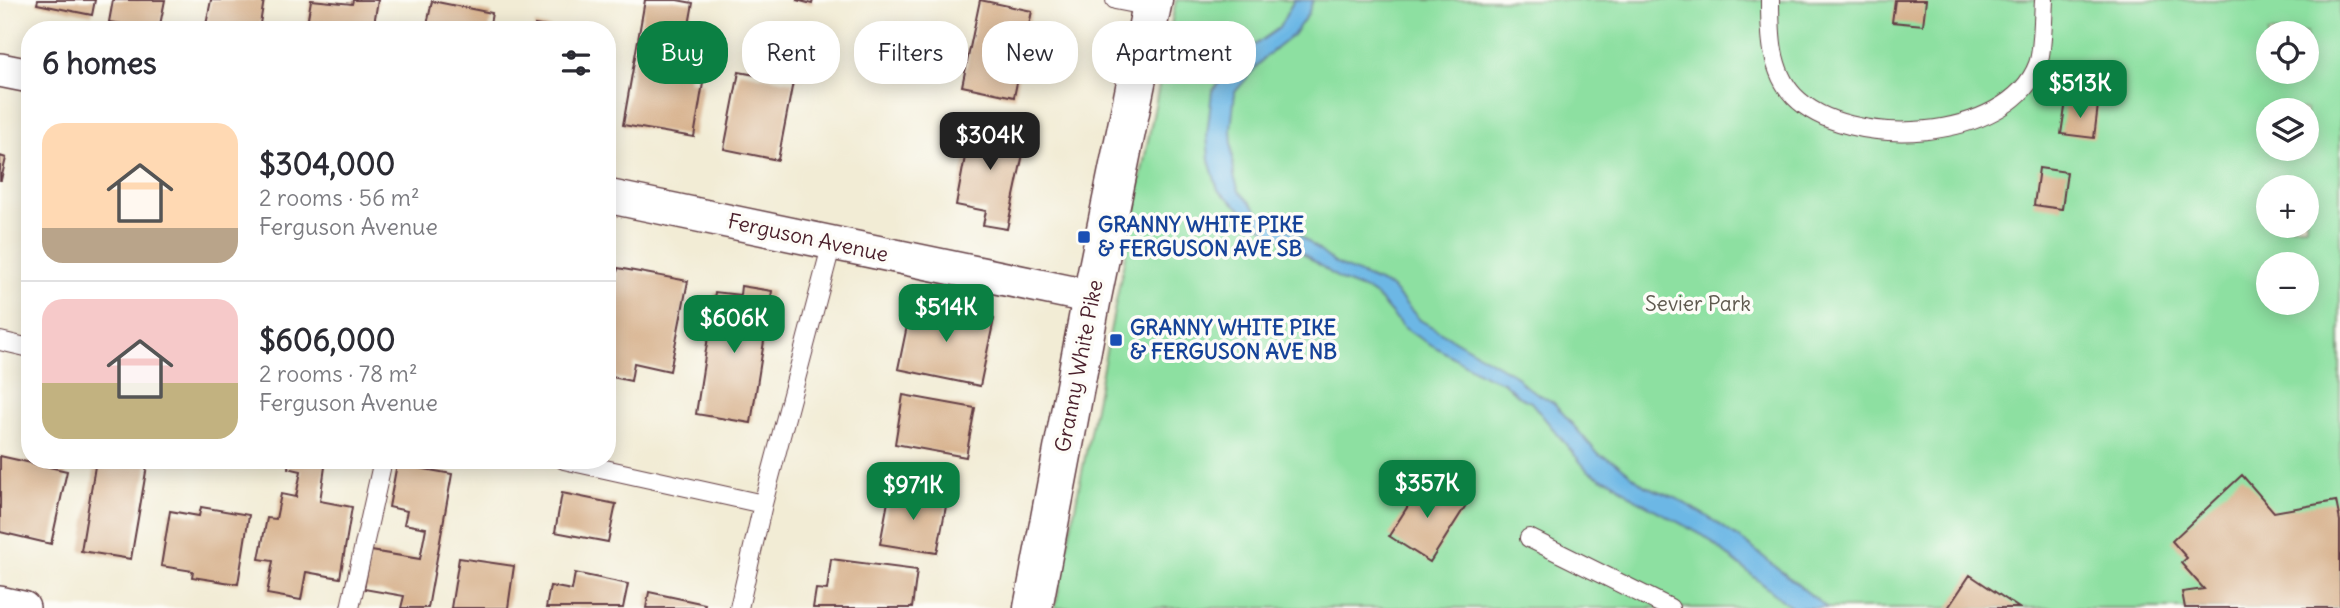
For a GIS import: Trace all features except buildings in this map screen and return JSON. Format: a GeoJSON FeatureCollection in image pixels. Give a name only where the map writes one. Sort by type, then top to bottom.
{"type":"FeatureCollection","features":[{"type":"Feature","properties":{"kind":"main road","name":"Granny White Pike"},"geometry":{"type":"LineString","coordinates":[[1033,608],[1092,297],[1140,2]]}},
{"type":"Feature","properties":{"kind":"street"},"geometry":{"type":"LineString","coordinates":[[0,70],[21,74]]}},
{"type":"Feature","properties":{"kind":"street","name":"Ferguson Avenue"},"geometry":{"type":"LineString","coordinates":[[616,199],[1092,297]]}},
{"type":"Feature","properties":{"kind":"street"},"geometry":{"type":"LineString","coordinates":[[0,603],[23,608]]}},
{"type":"Feature","properties":{"kind":"lane"},"geometry":{"type":"LineString","coordinates":[[1770,0],[1773,52],[1781,76],[1794,96],[1814,110],[1846,125],[1923,132],[1976,120],[2005,106],[2023,89],[2039,63],[2044,0]]}},
{"type":"Feature","properties":{"kind":"lane"},"geometry":{"type":"LineString","coordinates":[[739,608],[763,504],[832,243]]}},
{"type":"Feature","properties":{"kind":"lane"},"geometry":{"type":"LineString","coordinates":[[0,341],[21,346]]}},
{"type":"Feature","properties":{"kind":"lane"},"geometry":{"type":"LineString","coordinates":[[350,608],[381,469]]}},
{"type":"Feature","properties":{"kind":"lane"},"geometry":{"type":"LineString","coordinates":[[605,469],[763,504]]}},
{"type":"Feature","properties":{"kind":"lane"},"geometry":{"type":"LineString","coordinates":[[1529,538],[1670,608]]}},
{"type":"Feature","properties":{"kind":"green space","name":"Sevier Park"},"geometry":{"type":"Polygon","coordinates":[[[1176,0],[2340,0],[2340,608],[1055,608],[1159,84],[1256,84],[1256,21],[1172,21],[1176,0]]]}},
{"type":"Feature","properties":{"kind":"water"},"geometry":{"type":"Polygon","coordinates":[[[1294,0],[1313,0],[1308,14],[1293,35],[1256,67],[1256,44],[1279,28],[1294,0]]]}},
{"type":"Feature","properties":{"kind":"water"},"geometry":{"type":"Polygon","coordinates":[[[1218,84],[1242,84],[1235,92],[1231,129],[1234,176],[1239,191],[1263,216],[1300,235],[1336,264],[1391,287],[1420,320],[1515,375],[1525,386],[1554,403],[1599,455],[1614,461],[1645,486],[1674,497],[1708,517],[1745,542],[1827,608],[1792,608],[1704,536],[1635,499],[1612,481],[1587,470],[1531,402],[1519,397],[1503,382],[1486,376],[1416,336],[1402,326],[1377,297],[1342,281],[1283,239],[1271,234],[1218,190],[1209,160],[1207,135],[1212,91],[1218,84]]]}},
{"type":"Feature","properties":{"kind":"place","name":"GRANNY WHITE PIKE & FERGUSON AVE SB"},"geometry":{"type":"Point","coordinates":[1084,237]}},
{"type":"Feature","properties":{"kind":"place","name":"GRANNY WHITE PIKE & FERGUSON AVE NB"},"geometry":{"type":"Point","coordinates":[1116,340]}}]}
